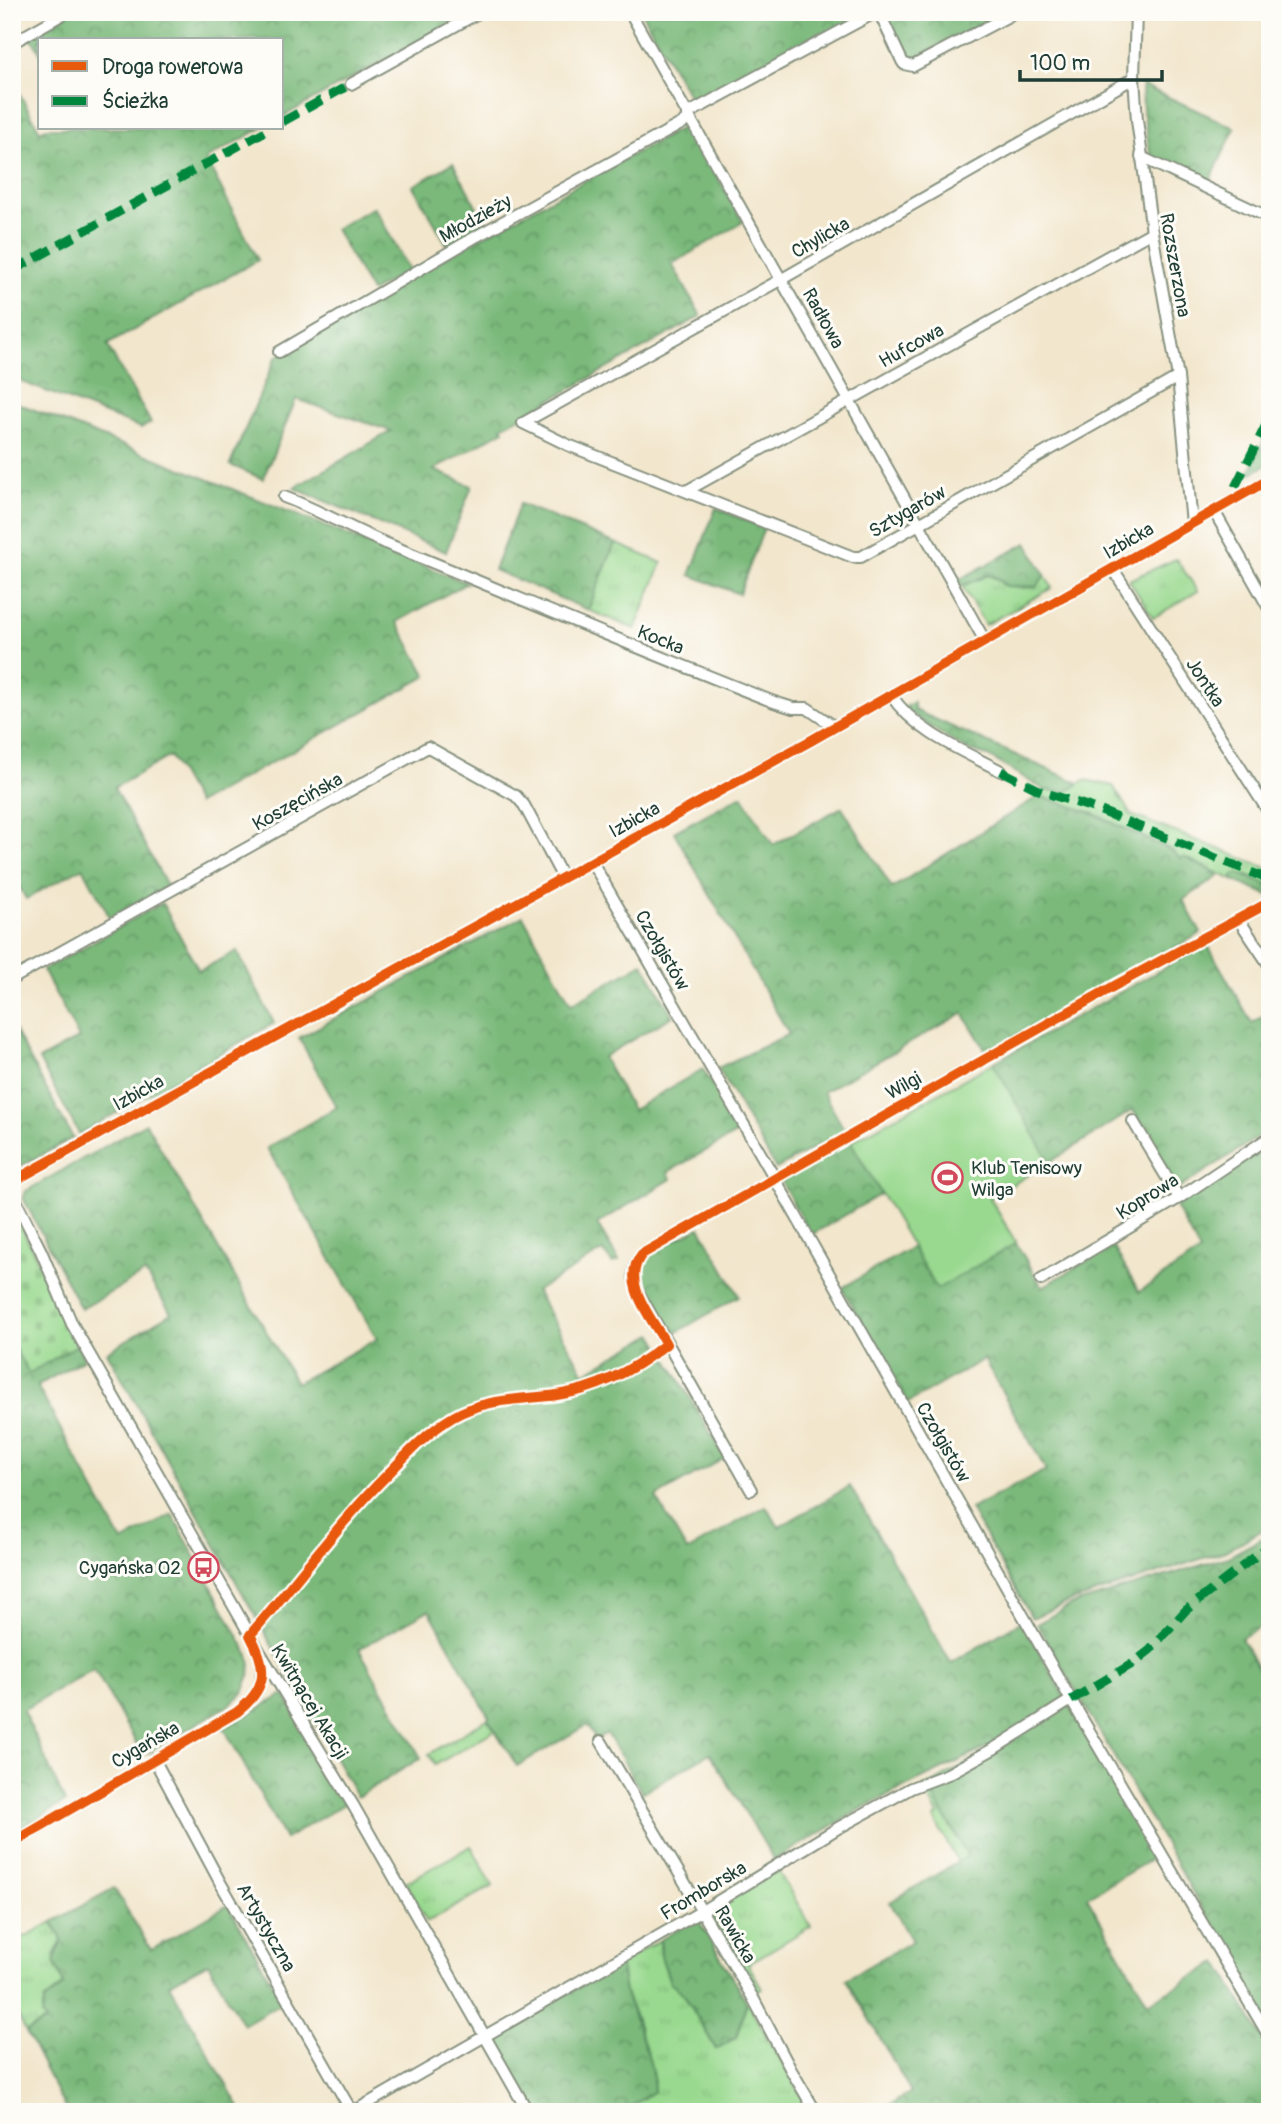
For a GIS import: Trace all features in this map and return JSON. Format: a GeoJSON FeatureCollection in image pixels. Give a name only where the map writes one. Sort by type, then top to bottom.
{"type":"FeatureCollection","features":[{"type":"Feature","properties":{"kind":"street"},"geometry":{"type":"LineString","coordinates":[[12,43],[67,12]]}},
{"type":"Feature","properties":{"kind":"street"},"geometry":{"type":"LineString","coordinates":[[351,84],[480,12]]}},
{"type":"Feature","properties":{"kind":"street","name":"Radłowa"},"geometry":{"type":"LineString","coordinates":[[630,12],[985,641]]}},
{"type":"Feature","properties":{"kind":"street"},"geometry":{"type":"LineString","coordinates":[[877,12],[902,61],[913,66],[1016,12]]}},
{"type":"Feature","properties":{"kind":"street","name":"Młodzieży"},"geometry":{"type":"LineString","coordinates":[[279,352],[477,236],[877,12]]}},
{"type":"Feature","properties":{"kind":"street","name":"Rozszerzona"},"geometry":{"type":"LineString","coordinates":[[1136,12],[1134,78],[1141,157],[1178,377],[1192,523]]}},
{"type":"Feature","properties":{"kind":"street","name":"Chylicka"},"geometry":{"type":"LineString","coordinates":[[523,423],[1134,78]]}},
{"type":"Feature","properties":{"kind":"street"},"geometry":{"type":"LineString","coordinates":[[1141,157],[1270,218]]}},
{"type":"Feature","properties":{"kind":"street","name":"Hufcowa"},"geometry":{"type":"LineString","coordinates":[[688,491],[1153,232]]}},
{"type":"Feature","properties":{"kind":"street","name":"Sztygarów"},"geometry":{"type":"LineString","coordinates":[[523,423],[568,445],[853,557],[861,557],[1178,377]]}},
{"type":"Feature","properties":{"kind":"street","name":"Izbicka"},"geometry":{"type":"LineString","coordinates":[[12,1182],[835,727],[1270,479]]}},
{"type":"Feature","properties":{"kind":"street","name":"Kocka"},"geometry":{"type":"LineString","coordinates":[[284,497],[304,504],[354,530],[603,635],[774,702],[793,708],[807,708],[835,727]]}},
{"type":"Feature","properties":{"kind":"street"},"geometry":{"type":"LineString","coordinates":[[1214,511],[1270,610]]}},
{"type":"Feature","properties":{"kind":"street","name":"Jontka"},"geometry":{"type":"LineString","coordinates":[[1114,569],[1270,814]]}},
{"type":"Feature","properties":{"kind":"street"},"geometry":{"type":"LineString","coordinates":[[891,695],[897,705],[920,725],[1001,771]]}},
{"type":"Feature","properties":{"kind":"street","name":"Koszęcińska"},"geometry":{"type":"LineString","coordinates":[[12,979],[428,747],[516,796],[524,805],[563,878]]}},
{"type":"Feature","properties":{"kind":"street","name":"Czołgistów"},"geometry":{"type":"LineString","coordinates":[[592,862],[1071,1700],[1270,2038]]}},
{"type":"Feature","properties":{"kind":"street","name":"Wilgi"},"geometry":{"type":"LineString","coordinates":[[751,1490],[637,1290],[633,1276],[642,1254],[1116,985],[1270,902]]}},
{"type":"Feature","properties":{"kind":"street"},"geometry":{"type":"LineString","coordinates":[[1239,920],[1270,966]]}},
{"type":"Feature","properties":{"kind":"street"},"geometry":{"type":"LineString","coordinates":[[1133,1121],[1179,1198]]}},
{"type":"Feature","properties":{"kind":"street","name":"Koprowa"},"geometry":{"type":"LineString","coordinates":[[1041,1280],[1179,1198],[1270,1137]]}},
{"type":"Feature","properties":{"kind":"street","name":"Kwitnącej Akacji"},"geometry":{"type":"LineString","coordinates":[[12,1193],[41,1251],[72,1324],[261,1654],[353,1805],[528,2112]]}},
{"type":"Feature","properties":{"kind":"street","name":"Cygańska"},"geometry":{"type":"LineString","coordinates":[[12,1843],[237,1712],[251,1701],[260,1687],[263,1673],[261,1654]]}},
{"type":"Feature","properties":{"kind":"street","name":"Fromborska"},"geometry":{"type":"LineString","coordinates":[[353,2112],[702,1911],[838,1828],[911,1788],[948,1774],[1071,1700]]}},
{"type":"Feature","properties":{"kind":"street","name":"Rawicka"},"geometry":{"type":"LineString","coordinates":[[601,1741],[702,1911],[816,2112]]}},
{"type":"Feature","properties":{"kind":"street","name":"Artystyczna"},"geometry":{"type":"LineString","coordinates":[[154,1759],[221,1884],[353,2112]]}},
{"type":"Feature","properties":{"kind":"green space"},"geometry":{"type":"Polygon","coordinates":[[[71,12],[470,12],[284,116],[284,38],[38,38],[38,49],[30,35],[71,12]]]}},
{"type":"Feature","properties":{"kind":"green space"},"geometry":{"type":"Polygon","coordinates":[[[641,12],[869,12],[730,88],[727,85],[699,100],[690,98],[641,12]]]}},
{"type":"Feature","properties":{"kind":"green space"},"geometry":{"type":"Polygon","coordinates":[[[883,12],[1005,12],[909,61],[883,12]]]}},
{"type":"Feature","properties":{"kind":"green space"},"geometry":{"type":"Polygon","coordinates":[[[12,80],[40,131],[258,130],[206,159],[258,260],[107,345],[151,423],[141,428],[12,378],[12,80]]]}},
{"type":"Feature","properties":{"kind":"green space"},"geometry":{"type":"Polygon","coordinates":[[[1142,85],[1235,128],[1208,185],[1151,158],[1143,111],[1142,85]]]}},
{"type":"Feature","properties":{"kind":"green space"},"geometry":{"type":"Polygon","coordinates":[[[681,128],[690,129],[743,222],[672,264],[701,316],[502,427],[504,430],[434,470],[472,486],[446,552],[294,488],[391,431],[296,399],[263,479],[230,465],[276,357],[447,256],[681,128]]]}},
{"type":"Feature","properties":{"kind":"green space"},"geometry":{"type":"Polygon","coordinates":[[[453,163],[487,226],[449,248],[413,186],[453,163]]]}},
{"type":"Feature","properties":{"kind":"green space"},"geometry":{"type":"Polygon","coordinates":[[[374,207],[409,270],[371,292],[335,229],[374,207]]]}},
{"type":"Feature","properties":{"kind":"green space"},"geometry":{"type":"Polygon","coordinates":[[[12,401],[467,583],[397,622],[427,676],[197,804],[170,756],[114,788],[167,886],[110,918],[83,867],[26,899],[12,874],[12,401]]]}},
{"type":"Feature","properties":{"kind":"green space"},"geometry":{"type":"Polygon","coordinates":[[[1264,440],[1270,442],[1270,463],[1248,475],[1264,440]]]}},
{"type":"Feature","properties":{"kind":"green space"},"geometry":{"type":"Polygon","coordinates":[[[520,504],[615,543],[588,610],[494,570],[520,504]]]}},
{"type":"Feature","properties":{"kind":"green space"},"geometry":{"type":"Polygon","coordinates":[[[716,508],[764,528],[739,594],[690,575],[716,508]]]}},
{"type":"Feature","properties":{"kind":"green space"},"geometry":{"type":"Polygon","coordinates":[[[615,543],[662,563],[635,629],[588,610],[615,543]]]}},
{"type":"Feature","properties":{"kind":"green space"},"geometry":{"type":"Polygon","coordinates":[[[1027,543],[1045,575],[1036,587],[1006,586],[997,578],[988,575],[962,586],[958,580],[1027,543]]]}},
{"type":"Feature","properties":{"kind":"green space"},"geometry":{"type":"Polygon","coordinates":[[[1176,559],[1198,591],[1153,618],[1129,580],[1176,559]]]}},
{"type":"Feature","properties":{"kind":"green space"},"geometry":{"type":"Polygon","coordinates":[[[988,575],[1008,587],[1020,588],[1036,587],[1045,575],[1052,588],[985,625],[962,586],[988,575]]]}},
{"type":"Feature","properties":{"kind":"green space"},"geometry":{"type":"Polygon","coordinates":[[[914,702],[914,710],[1079,783],[1066,792],[1045,790],[988,756],[970,751],[904,708],[914,702]]]}},
{"type":"Feature","properties":{"kind":"green space"},"geometry":{"type":"Polygon","coordinates":[[[1085,780],[1113,786],[1131,815],[1270,869],[1270,886],[1242,874],[1234,876],[1233,880],[1184,858],[1181,860],[1171,850],[1090,812],[1039,796],[1045,790],[1066,792],[1085,780]]]}},
{"type":"Feature","properties":{"kind":"green space"},"geometry":{"type":"Polygon","coordinates":[[[742,795],[773,845],[842,807],[892,888],[1039,796],[1089,812],[1171,850],[1181,859],[1184,857],[1218,874],[1183,900],[1201,933],[987,1052],[963,1013],[823,1092],[845,1131],[776,1169],[718,1068],[789,1034],[674,832],[742,795]]]}},
{"type":"Feature","properties":{"kind":"green space"},"geometry":{"type":"Polygon","coordinates":[[[1238,873],[1270,886],[1270,896],[1233,880],[1233,876],[1238,873]]]}},
{"type":"Feature","properties":{"kind":"green space"},"geometry":{"type":"Polygon","coordinates":[[[162,903],[199,971],[237,951],[274,1023],[79,1134],[39,1060],[79,1038],[43,970],[162,903]]]}},
{"type":"Feature","properties":{"kind":"green space"},"geometry":{"type":"Polygon","coordinates":[[[523,916],[571,1004],[643,963],[673,1016],[603,1057],[632,1110],[703,1069],[739,1132],[668,1172],[671,1179],[597,1224],[619,1261],[612,1263],[603,1251],[536,1291],[584,1373],[653,1334],[725,1458],[656,1497],[687,1551],[766,1506],[779,1527],[850,1486],[951,1663],[1022,1621],[1067,1701],[980,1751],[870,1804],[774,1860],[710,1753],[642,1793],[607,1733],[596,1739],[587,1725],[517,1766],[488,1719],[429,1610],[359,1649],[421,1758],[357,1797],[107,1352],[171,1313],[145,1273],[81,1309],[23,1198],[26,1191],[146,1123],[296,1383],[377,1339],[267,1148],[337,1107],[299,1038],[523,916]]]}},
{"type":"Feature","properties":{"kind":"green space"},"geometry":{"type":"Polygon","coordinates":[[[1207,944],[1252,1023],[1270,1012],[1270,1129],[1178,1189],[1133,1110],[1050,1162],[993,1063],[1207,944]]]}},
{"type":"Feature","properties":{"kind":"green space"},"geometry":{"type":"Polygon","coordinates":[[[12,1026],[73,1138],[21,1166],[12,1150],[12,1026]]]}},
{"type":"Feature","properties":{"kind":"green space","name":"Klub Tenisowy Wilga"},"geometry":{"type":"Polygon","coordinates":[[[993,1063],[1050,1162],[990,1198],[1016,1243],[937,1289],[851,1142],[993,1063]]]}},
{"type":"Feature","properties":{"kind":"green space"},"geometry":{"type":"Polygon","coordinates":[[[851,1142],[881,1194],[811,1235],[781,1181],[851,1142]]]}},
{"type":"Feature","properties":{"kind":"green space"},"geometry":{"type":"Polygon","coordinates":[[[1270,1144],[1270,1526],[1225,1551],[1069,1602],[1032,1618],[970,1509],[1046,1470],[984,1359],[908,1403],[842,1288],[912,1247],[937,1289],[1016,1243],[1042,1287],[1113,1246],[1139,1292],[1200,1252],[1175,1206],[1270,1144]]]}},
{"type":"Feature","properties":{"kind":"green space"},"geometry":{"type":"Polygon","coordinates":[[[12,1209],[40,1265],[51,1297],[77,1345],[29,1373],[12,1344],[12,1209]]]}},
{"type":"Feature","properties":{"kind":"green space"},"geometry":{"type":"Polygon","coordinates":[[[700,1227],[739,1296],[669,1337],[637,1281],[639,1271],[644,1262],[661,1248],[700,1227]]]}},
{"type":"Feature","properties":{"kind":"green space"},"geometry":{"type":"Polygon","coordinates":[[[12,1344],[29,1373],[77,1345],[84,1359],[37,1386],[122,1542],[172,1514],[251,1663],[250,1675],[243,1693],[231,1704],[143,1755],[94,1669],[23,1710],[65,1802],[12,1833],[12,1344]]]}},
{"type":"Feature","properties":{"kind":"green space"},"geometry":{"type":"Polygon","coordinates":[[[1270,1534],[1270,1621],[1241,1638],[1264,1680],[1270,1677],[1270,2025],[1037,1624],[1071,1605],[1228,1557],[1270,1534]]]}},
{"type":"Feature","properties":{"kind":"green space"},"geometry":{"type":"Polygon","coordinates":[[[284,1694],[346,1803],[285,1839],[224,1728],[284,1694]]]}},
{"type":"Feature","properties":{"kind":"green space"},"geometry":{"type":"Polygon","coordinates":[[[1070,1705],[1157,1856],[1087,1897],[1148,2003],[1218,1962],[1270,2051],[1270,2112],[878,2112],[911,2092],[846,1979],[912,1941],[890,1902],[968,1856],[927,1786],[1070,1705]]]}},
{"type":"Feature","properties":{"kind":"green space"},"geometry":{"type":"Polygon","coordinates":[[[487,1719],[495,1730],[435,1765],[429,1754],[487,1719]]]}},
{"type":"Feature","properties":{"kind":"green space"},"geometry":{"type":"Polygon","coordinates":[[[927,1786],[968,1856],[958,1862],[934,1819],[938,1815],[923,1787],[927,1786]]]}},
{"type":"Feature","properties":{"kind":"green space"},"geometry":{"type":"Polygon","coordinates":[[[471,1846],[493,1886],[427,1922],[405,1883],[471,1846]]]}},
{"type":"Feature","properties":{"kind":"green space"},"geometry":{"type":"Polygon","coordinates":[[[778,1871],[811,1926],[748,1964],[762,1988],[755,1992],[710,1912],[778,1871]]]}},
{"type":"Feature","properties":{"kind":"green space"},"geometry":{"type":"Polygon","coordinates":[[[114,1888],[151,1950],[228,1905],[283,2002],[243,2025],[208,1963],[169,1984],[242,2112],[67,2112],[26,2032],[46,2021],[42,2016],[44,2001],[64,1985],[54,1962],[62,1940],[53,1922],[114,1888]]]}},
{"type":"Feature","properties":{"kind":"green space"},"geometry":{"type":"Polygon","coordinates":[[[697,1918],[747,2002],[736,2037],[716,2049],[685,1996],[670,1982],[661,1956],[660,1940],[697,1918]]]}},
{"type":"Feature","properties":{"kind":"green space"},"geometry":{"type":"Polygon","coordinates":[[[53,1922],[62,1940],[54,1955],[64,1985],[53,1994],[46,2021],[26,2032],[12,2005],[12,1943],[53,1922]]]}},
{"type":"Feature","properties":{"kind":"green space"},"geometry":{"type":"Polygon","coordinates":[[[660,1940],[661,1956],[670,1982],[685,1996],[716,2049],[736,2037],[747,2002],[811,2112],[623,2112],[654,2082],[636,2019],[625,1994],[620,1963],[660,1940]]]}},
{"type":"Feature","properties":{"kind":"green space"},"geometry":{"type":"Polygon","coordinates":[[[620,1963],[626,1996],[651,2067],[654,2091],[623,2112],[536,2112],[493,2037],[620,1963]]]}},
{"type":"Feature","properties":{"kind":"marked path"},"geometry":{"type":"LineString","coordinates":[[284,121],[351,84]]}},
{"type":"Feature","properties":{"kind":"marked path"},"geometry":{"type":"LineString","coordinates":[[12,271],[267,130]]}},
{"type":"Feature","properties":{"kind":"marked path"},"geometry":{"type":"LineString","coordinates":[[1235,487],[1270,417]]}},
{"type":"Feature","properties":{"kind":"marked path"},"geometry":{"type":"LineString","coordinates":[[1001,771],[1043,792],[1096,809],[1270,880]]}},
{"type":"Feature","properties":{"kind":"marked path"},"geometry":{"type":"LineString","coordinates":[[1071,1700],[1132,1664],[1150,1650],[1186,1610],[1270,1545]]}},
{"type":"Feature","properties":{"kind":"cycle path"},"geometry":{"type":"LineString","coordinates":[[12,1182],[812,740],[1270,479]]}},
{"type":"Feature","properties":{"kind":"cycle path"},"geometry":{"type":"LineString","coordinates":[[12,1843],[237,1712],[247,1703],[255,1694],[262,1677],[260,1658],[250,1635],[371,1492],[419,1442],[436,1429],[453,1417],[478,1406],[557,1395],[601,1383],[642,1362],[666,1344],[640,1300],[636,1288],[634,1276],[642,1254],[1116,985],[1270,902]]}},
{"type":"Feature","properties":{"kind":"place","name":"Klub Tenisowy Wilga"},"geometry":{"type":"Point","coordinates":[948,1178]}},
{"type":"Feature","properties":{"kind":"place","name":"Cygańska 02"},"geometry":{"type":"Point","coordinates":[204,1567]}}]}
